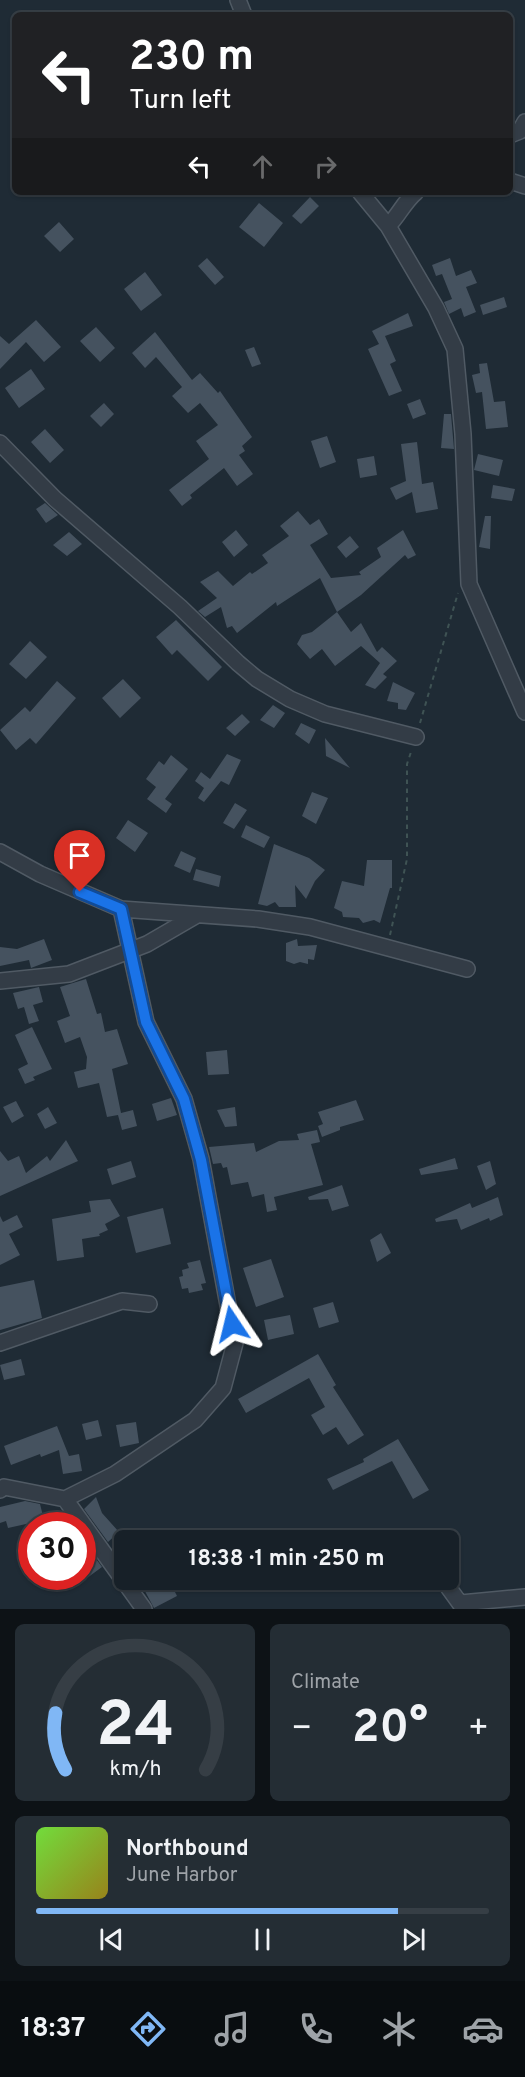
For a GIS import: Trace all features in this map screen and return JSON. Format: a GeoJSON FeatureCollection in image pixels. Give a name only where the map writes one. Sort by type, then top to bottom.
{"type":"FeatureCollection","features":[{"type":"Feature","properties":{"kind":"street"},"geometry":{"type":"LineString","coordinates":[[513,134],[520,131],[525,122]]}},
{"type":"Feature","properties":{"kind":"street"},"geometry":{"type":"LineString","coordinates":[[362,195],[388,226],[436,308],[455,349],[464,434],[469,584],[525,712]]}},
{"type":"Feature","properties":{"kind":"street"},"geometry":{"type":"LineString","coordinates":[[388,226],[398,216],[406,200],[412,195]]}},
{"type":"Feature","properties":{"kind":"street"},"geometry":{"type":"LineString","coordinates":[[0,443],[55,499],[180,607],[257,679],[290,699],[325,714],[416,737]]}},
{"type":"Feature","properties":{"kind":"street"},"geometry":{"type":"LineString","coordinates":[[0,852],[40,874],[121,909],[258,919],[310,927],[467,969]]}},
{"type":"Feature","properties":{"kind":"street"},"geometry":{"type":"LineString","coordinates":[[0,1490],[4,1488],[65,1499],[115,1474],[195,1420],[223,1388],[235,1343],[198,1149],[184,1099],[146,1022],[121,909]]}},
{"type":"Feature","properties":{"kind":"street"},"geometry":{"type":"LineString","coordinates":[[0,981],[69,974],[147,944],[197,915]]}},
{"type":"Feature","properties":{"kind":"street"},"geometry":{"type":"LineString","coordinates":[[0,1343],[122,1301],[149,1304]]}},
{"type":"Feature","properties":{"kind":"street"},"geometry":{"type":"LineString","coordinates":[[65,1499],[144,1609]]}},
{"type":"Feature","properties":{"kind":"street"},"geometry":{"type":"LineString","coordinates":[[451,1590],[463,1606],[525,1597]]}},
{"type":"Feature","properties":{"kind":"building"},"geometry":{"type":"Polygon","coordinates":[[[310,197],[319,206],[301,224],[292,216],[310,197]]]}},
{"type":"Feature","properties":{"kind":"building"},"geometry":{"type":"Polygon","coordinates":[[[259,203],[283,223],[264,247],[239,227],[259,203]]]}},
{"type":"Feature","properties":{"kind":"building"},"geometry":{"type":"Polygon","coordinates":[[[59,222],[74,239],[60,252],[44,236],[59,222]]]}},
{"type":"Feature","properties":{"kind":"building"},"geometry":{"type":"Polygon","coordinates":[[[207,258],[224,277],[215,285],[198,266],[207,258]]]}},
{"type":"Feature","properties":{"kind":"building"},"geometry":{"type":"Polygon","coordinates":[[[450,258],[456,276],[471,270],[477,283],[466,287],[476,312],[464,317],[461,308],[449,314],[444,302],[452,299],[442,274],[436,276],[432,265],[450,258]]]}},
{"type":"Feature","properties":{"kind":"building"},"geometry":{"type":"Polygon","coordinates":[[[145,272],[162,295],[141,311],[124,289],[145,272]]]}},
{"type":"Feature","properties":{"kind":"building"},"geometry":{"type":"Polygon","coordinates":[[[504,297],[507,307],[483,315],[480,305],[504,297]]]}},
{"type":"Feature","properties":{"kind":"building"},"geometry":{"type":"Polygon","coordinates":[[[408,313],[413,326],[385,336],[396,361],[390,364],[402,391],[389,396],[368,349],[379,344],[372,331],[408,313]]]}},
{"type":"Feature","properties":{"kind":"building"},"geometry":{"type":"Polygon","coordinates":[[[36,320],[61,347],[44,362],[26,342],[0,369],[0,336],[9,344],[36,320]]]}},
{"type":"Feature","properties":{"kind":"building"},"geometry":{"type":"Polygon","coordinates":[[[96,327],[115,348],[100,362],[80,341],[96,327]]]}},
{"type":"Feature","properties":{"kind":"building"},"geometry":{"type":"Polygon","coordinates":[[[155,332],[192,380],[200,373],[218,393],[220,391],[252,437],[242,446],[245,451],[239,455],[253,474],[237,486],[224,468],[190,495],[192,498],[182,506],[169,490],[209,459],[196,441],[218,425],[200,403],[188,413],[172,396],[182,387],[156,357],[145,368],[132,353],[155,332]]]}},
{"type":"Feature","properties":{"kind":"building"},"geometry":{"type":"Polygon","coordinates":[[[254,347],[261,364],[252,367],[245,350],[254,347]]]}},
{"type":"Feature","properties":{"kind":"building"},"geometry":{"type":"Polygon","coordinates":[[[487,363],[494,402],[505,401],[508,427],[486,429],[482,392],[476,393],[472,375],[480,373],[479,364],[487,363]]]}},
{"type":"Feature","properties":{"kind":"building"},"geometry":{"type":"Polygon","coordinates":[[[31,369],[45,389],[19,408],[5,388],[31,369]]]}},
{"type":"Feature","properties":{"kind":"building"},"geometry":{"type":"Polygon","coordinates":[[[420,399],[426,414],[413,419],[407,404],[420,399]]]}},
{"type":"Feature","properties":{"kind":"building"},"geometry":{"type":"Polygon","coordinates":[[[104,403],[114,414],[101,427],[90,416],[104,403]]]}},
{"type":"Feature","properties":{"kind":"building"},"geometry":{"type":"Polygon","coordinates":[[[444,414],[451,414],[454,449],[441,448],[444,414]]]}},
{"type":"Feature","properties":{"kind":"building"},"geometry":{"type":"Polygon","coordinates":[[[45,429],[64,450],[50,463],[31,442],[45,429]]]}},
{"type":"Feature","properties":{"kind":"building"},"geometry":{"type":"Polygon","coordinates":[[[327,436],[336,462],[320,468],[311,441],[327,436]]]}},
{"type":"Feature","properties":{"kind":"building"},"geometry":{"type":"Polygon","coordinates":[[[417,442],[422,484],[433,482],[438,509],[416,513],[412,492],[396,500],[390,488],[406,481],[401,444],[417,442]]]}},
{"type":"Feature","properties":{"kind":"building"},"geometry":{"type":"Polygon","coordinates":[[[478,454],[503,460],[499,476],[474,470],[478,454]]]}},
{"type":"Feature","properties":{"kind":"building"},"geometry":{"type":"Polygon","coordinates":[[[374,456],[377,475],[360,478],[357,459],[374,456]]]}},
{"type":"Feature","properties":{"kind":"building"},"geometry":{"type":"Polygon","coordinates":[[[493,485],[515,489],[512,501],[491,498],[493,485]]]}},
{"type":"Feature","properties":{"kind":"building"},"geometry":{"type":"Polygon","coordinates":[[[45,503],[58,515],[46,523],[36,509],[45,503]]]}},
{"type":"Feature","properties":{"kind":"building"},"geometry":{"type":"Polygon","coordinates":[[[298,511],[310,525],[319,519],[328,534],[310,545],[331,578],[361,575],[359,572],[381,557],[377,548],[403,530],[416,555],[408,559],[405,555],[361,595],[337,612],[320,578],[277,606],[276,602],[237,633],[232,626],[227,628],[221,607],[205,617],[198,611],[217,598],[200,582],[218,571],[233,586],[250,572],[252,574],[268,563],[262,555],[289,536],[280,526],[298,511]]]}},
{"type":"Feature","properties":{"kind":"building"},"geometry":{"type":"Polygon","coordinates":[[[485,516],[491,516],[490,549],[479,547],[485,516]]]}},
{"type":"Feature","properties":{"kind":"building"},"geometry":{"type":"Polygon","coordinates":[[[236,530],[248,545],[234,557],[222,542],[236,530]]]}},
{"type":"Feature","properties":{"kind":"building"},"geometry":{"type":"Polygon","coordinates":[[[69,532],[82,544],[67,556],[53,545],[69,532]]]}},
{"type":"Feature","properties":{"kind":"building"},"geometry":{"type":"Polygon","coordinates":[[[350,536],[359,547],[346,558],[337,547],[350,536]]]}},
{"type":"Feature","properties":{"kind":"building"},"geometry":{"type":"Polygon","coordinates":[[[337,612],[351,632],[361,623],[377,652],[382,647],[397,661],[383,674],[387,677],[375,689],[365,685],[380,663],[361,646],[335,666],[322,649],[310,659],[297,644],[302,635],[312,632],[337,612]]]}},
{"type":"Feature","properties":{"kind":"building"},"geometry":{"type":"Polygon","coordinates":[[[176,620],[222,667],[208,681],[177,650],[172,655],[156,637],[176,620]]]}},
{"type":"Feature","properties":{"kind":"building"},"geometry":{"type":"Polygon","coordinates":[[[30,641],[47,657],[26,679],[9,664],[30,641]]]}},
{"type":"Feature","properties":{"kind":"building"},"geometry":{"type":"Polygon","coordinates":[[[123,679],[141,698],[120,718],[102,698],[123,679]]]}},
{"type":"Feature","properties":{"kind":"building"},"geometry":{"type":"Polygon","coordinates":[[[57,681],[76,698],[36,744],[30,738],[16,750],[0,730],[25,707],[30,712],[57,681]]]}},
{"type":"Feature","properties":{"kind":"building"},"geometry":{"type":"Polygon","coordinates":[[[393,682],[415,693],[406,710],[398,709],[398,703],[387,701],[393,682]]]}},
{"type":"Feature","properties":{"kind":"building"},"geometry":{"type":"Polygon","coordinates":[[[273,705],[285,713],[274,728],[260,720],[273,705]]]}},
{"type":"Feature","properties":{"kind":"building"},"geometry":{"type":"Polygon","coordinates":[[[242,714],[250,722],[235,736],[226,728],[242,714]]]}},
{"type":"Feature","properties":{"kind":"building"},"geometry":{"type":"Polygon","coordinates":[[[301,723],[316,730],[309,744],[295,734],[301,723]]]}},
{"type":"Feature","properties":{"kind":"building"},"geometry":{"type":"Polygon","coordinates":[[[325,738],[350,768],[326,756],[325,738]]]}},
{"type":"Feature","properties":{"kind":"building"},"geometry":{"type":"Polygon","coordinates":[[[227,754],[241,760],[229,785],[221,781],[204,802],[198,798],[204,788],[195,781],[201,772],[210,779],[227,754]]]}},
{"type":"Feature","properties":{"kind":"building"},"geometry":{"type":"Polygon","coordinates":[[[171,755],[188,769],[165,799],[172,804],[166,813],[147,799],[156,787],[146,779],[159,761],[164,765],[171,755]]]}},
{"type":"Feature","properties":{"kind":"building"},"geometry":{"type":"Polygon","coordinates":[[[312,792],[328,798],[316,824],[302,816],[312,792]]]}},
{"type":"Feature","properties":{"kind":"building"},"geometry":{"type":"Polygon","coordinates":[[[235,803],[247,810],[234,829],[223,823],[235,803]]]}},
{"type":"Feature","properties":{"kind":"building"},"geometry":{"type":"Polygon","coordinates":[[[128,820],[148,833],[135,852],[116,838],[128,820]]]}},
{"type":"Feature","properties":{"kind":"building"},"geometry":{"type":"Polygon","coordinates":[[[246,825],[270,837],[264,848],[241,837],[246,825]]]}},
{"type":"Feature","properties":{"kind":"building"},"geometry":{"type":"Polygon","coordinates":[[[274,844],[309,858],[325,870],[315,881],[306,899],[295,885],[296,907],[279,907],[275,902],[267,906],[258,904],[274,844]]]}},
{"type":"Feature","properties":{"kind":"building"},"geometry":{"type":"Polygon","coordinates":[[[181,851],[196,858],[190,873],[174,866],[181,851]]]}},
{"type":"Feature","properties":{"kind":"building"},"geometry":{"type":"Polygon","coordinates":[[[367,860],[392,860],[392,888],[390,888],[380,923],[374,920],[363,923],[359,918],[343,917],[342,912],[334,908],[342,881],[364,886],[367,860]]]}},
{"type":"Feature","properties":{"kind":"building"},"geometry":{"type":"Polygon","coordinates":[[[196,869],[221,876],[219,887],[193,880],[196,869]]]}},
{"type":"Feature","properties":{"kind":"building"},"geometry":{"type":"Polygon","coordinates":[[[44,939],[52,960],[31,968],[29,960],[0,966],[0,947],[17,949],[44,939]]]}},
{"type":"Feature","properties":{"kind":"building"},"geometry":{"type":"Polygon","coordinates":[[[297,939],[298,946],[317,945],[314,960],[308,959],[308,964],[300,962],[294,964],[286,961],[286,943],[297,939]]]}},
{"type":"Feature","properties":{"kind":"building"},"geometry":{"type":"Polygon","coordinates":[[[86,979],[97,1014],[101,1013],[105,1032],[117,1029],[128,1064],[112,1069],[121,1113],[133,1110],[137,1126],[122,1130],[118,1115],[107,1117],[99,1083],[78,1088],[74,1072],[86,1069],[87,1057],[80,1037],[65,1043],[57,1021],[70,1016],[60,987],[86,979]]]}},
{"type":"Feature","properties":{"kind":"building"},"geometry":{"type":"Polygon","coordinates":[[[39,987],[43,1002],[33,1005],[39,1021],[29,1024],[24,1007],[18,1009],[13,993],[39,987]]]}},
{"type":"Feature","properties":{"kind":"building"},"geometry":{"type":"Polygon","coordinates":[[[32,1027],[52,1069],[33,1077],[35,1080],[25,1084],[18,1069],[28,1064],[15,1035],[32,1027]]]}},
{"type":"Feature","properties":{"kind":"building"},"geometry":{"type":"Polygon","coordinates":[[[227,1050],[229,1074],[208,1075],[206,1052],[227,1050]]]}},
{"type":"Feature","properties":{"kind":"building"},"geometry":{"type":"Polygon","coordinates":[[[171,1098],[177,1115],[157,1121],[152,1104],[171,1098]]]}},
{"type":"Feature","properties":{"kind":"building"},"geometry":{"type":"Polygon","coordinates":[[[356,1100],[364,1120],[340,1127],[340,1130],[322,1137],[318,1126],[323,1124],[318,1112],[356,1100]]]}},
{"type":"Feature","properties":{"kind":"building"},"geometry":{"type":"Polygon","coordinates":[[[16,1101],[24,1116],[12,1123],[3,1107],[16,1101]]]}},
{"type":"Feature","properties":{"kind":"building"},"geometry":{"type":"Polygon","coordinates":[[[48,1107],[57,1123],[45,1129],[37,1114],[48,1107]]]}},
{"type":"Feature","properties":{"kind":"building"},"geometry":{"type":"Polygon","coordinates":[[[235,1107],[237,1126],[225,1127],[217,1110],[235,1107]]]}},
{"type":"Feature","properties":{"kind":"building"},"geometry":{"type":"Polygon","coordinates":[[[317,1130],[320,1142],[311,1144],[323,1185],[274,1197],[277,1210],[267,1212],[264,1194],[252,1197],[248,1182],[231,1185],[227,1167],[223,1168],[221,1163],[213,1164],[209,1147],[254,1143],[256,1152],[279,1141],[299,1140],[297,1134],[317,1130]]]}},
{"type":"Feature","properties":{"kind":"building"},"geometry":{"type":"Polygon","coordinates":[[[66,1140],[78,1161],[0,1196],[0,1151],[8,1161],[19,1156],[26,1173],[47,1156],[50,1161],[66,1140]]]}},
{"type":"Feature","properties":{"kind":"building"},"geometry":{"type":"Polygon","coordinates":[[[455,1158],[458,1169],[421,1175],[419,1169],[455,1158]]]}},
{"type":"Feature","properties":{"kind":"building"},"geometry":{"type":"Polygon","coordinates":[[[131,1161],[136,1177],[112,1185],[107,1169],[131,1161]]]}},
{"type":"Feature","properties":{"kind":"building"},"geometry":{"type":"Polygon","coordinates":[[[490,1161],[496,1184],[486,1190],[477,1166],[490,1161]]]}},
{"type":"Feature","properties":{"kind":"building"},"geometry":{"type":"Polygon","coordinates":[[[342,1185],[349,1206],[332,1211],[328,1199],[309,1200],[308,1197],[342,1185]]]}},
{"type":"Feature","properties":{"kind":"building"},"geometry":{"type":"Polygon","coordinates":[[[498,1197],[503,1215],[490,1221],[489,1218],[461,1230],[457,1219],[436,1222],[435,1219],[470,1203],[472,1208],[498,1197]]]}},
{"type":"Feature","properties":{"kind":"building"},"geometry":{"type":"Polygon","coordinates":[[[110,1199],[120,1216],[105,1224],[108,1230],[99,1234],[100,1236],[82,1239],[84,1257],[57,1261],[52,1219],[91,1212],[89,1201],[110,1199]]]}},
{"type":"Feature","properties":{"kind":"building"},"geometry":{"type":"Polygon","coordinates":[[[163,1208],[171,1244],[136,1253],[127,1217],[163,1208]]]}},
{"type":"Feature","properties":{"kind":"building"},"geometry":{"type":"Polygon","coordinates":[[[17,1215],[23,1227],[9,1234],[20,1255],[0,1265],[0,1216],[3,1222],[17,1215]]]}},
{"type":"Feature","properties":{"kind":"building"},"geometry":{"type":"Polygon","coordinates":[[[381,1233],[391,1253],[377,1262],[370,1240],[381,1233]]]}},
{"type":"Feature","properties":{"kind":"building"},"geometry":{"type":"Polygon","coordinates":[[[271,1259],[284,1297],[256,1307],[243,1268],[271,1259]]]}},
{"type":"Feature","properties":{"kind":"building"},"geometry":{"type":"Polygon","coordinates":[[[200,1260],[206,1283],[201,1284],[203,1290],[189,1293],[188,1288],[182,1289],[179,1277],[183,1276],[182,1270],[189,1268],[187,1263],[200,1260]]]}},
{"type":"Feature","properties":{"kind":"building"},"geometry":{"type":"Polygon","coordinates":[[[34,1280],[42,1318],[0,1330],[0,1287],[34,1280]]]}},
{"type":"Feature","properties":{"kind":"building"},"geometry":{"type":"Polygon","coordinates":[[[333,1302],[339,1322],[319,1328],[313,1308],[333,1302]]]}},
{"type":"Feature","properties":{"kind":"building"},"geometry":{"type":"Polygon","coordinates":[[[290,1315],[294,1334],[268,1340],[264,1320],[290,1315]]]}},
{"type":"Feature","properties":{"kind":"building"},"geometry":{"type":"Polygon","coordinates":[[[318,1354],[336,1385],[333,1387],[364,1435],[348,1445],[336,1427],[323,1435],[311,1415],[325,1407],[309,1378],[246,1413],[238,1399],[318,1354]]]}},
{"type":"Feature","properties":{"kind":"building"},"geometry":{"type":"Polygon","coordinates":[[[21,1359],[25,1375],[4,1380],[0,1365],[21,1359]]]}},
{"type":"Feature","properties":{"kind":"building"},"geometry":{"type":"Polygon","coordinates":[[[98,1420],[102,1436],[86,1440],[82,1424],[98,1420]]]}},
{"type":"Feature","properties":{"kind":"building"},"geometry":{"type":"Polygon","coordinates":[[[136,1422],[139,1443],[120,1447],[116,1425],[136,1422]]]}},
{"type":"Feature","properties":{"kind":"building"},"geometry":{"type":"Polygon","coordinates":[[[57,1426],[69,1456],[79,1454],[82,1471],[63,1474],[59,1450],[41,1457],[40,1454],[11,1465],[4,1446],[57,1426]]]}},
{"type":"Feature","properties":{"kind":"building"},"geometry":{"type":"Polygon","coordinates":[[[398,1439],[429,1490],[413,1499],[392,1461],[333,1490],[327,1479],[364,1462],[363,1459],[398,1439]]]}},
{"type":"Feature","properties":{"kind":"building"},"geometry":{"type":"Polygon","coordinates":[[[96,1497],[102,1513],[117,1530],[114,1530],[114,1537],[108,1542],[96,1526],[96,1512],[86,1512],[84,1509],[96,1497]]]}},
{"type":"Feature","properties":{"kind":"building"},"geometry":{"type":"Polygon","coordinates":[[[25,1501],[40,1504],[42,1512],[18,1512],[18,1526],[8,1528],[6,1521],[0,1523],[0,1507],[25,1501]]]}},
{"type":"Feature","properties":{"kind":"building"},"geometry":{"type":"Polygon","coordinates":[[[96,1559],[102,1567],[96,1571],[96,1559]]]}},
{"type":"Feature","properties":{"kind":"building"},"geometry":{"type":"Polygon","coordinates":[[[144,1590],[174,1590],[177,1596],[154,1608],[144,1590]]]}},
{"type":"Feature","properties":{"kind":"route"},"geometry":{"type":"LineString","coordinates":[[80,892],[121,909],[146,1022],[184,1099],[201,1160],[232,1324]]}}]}
